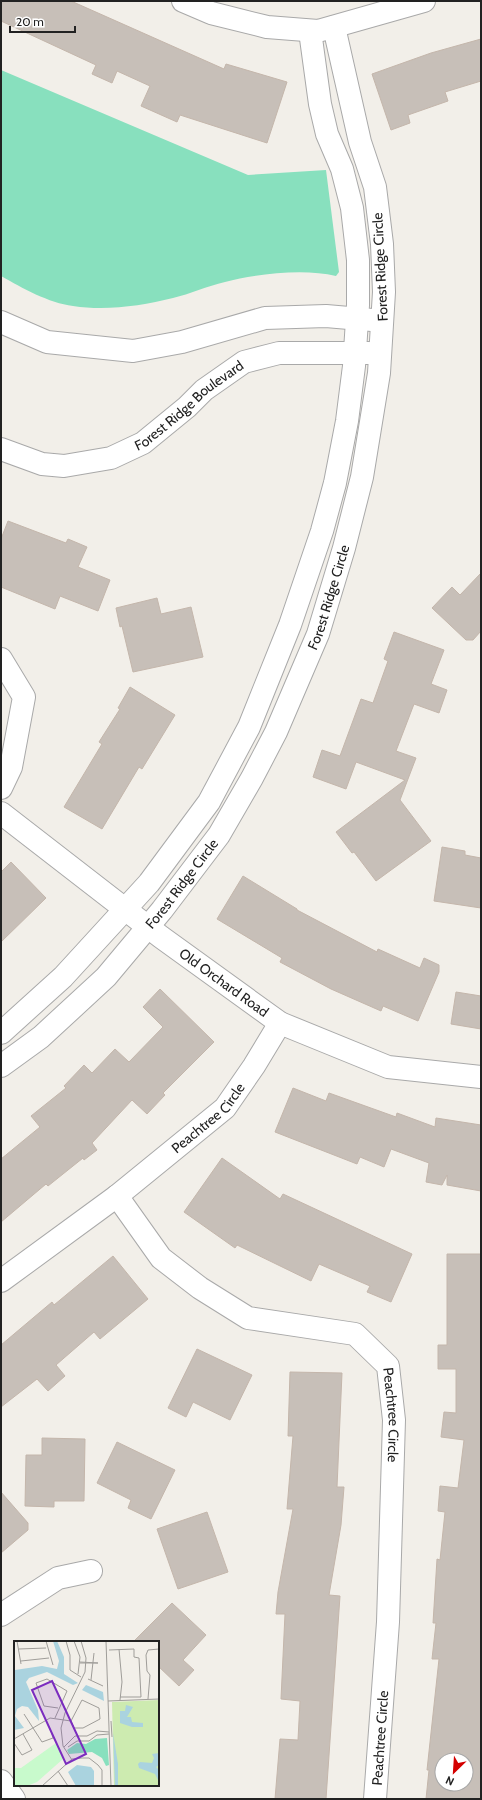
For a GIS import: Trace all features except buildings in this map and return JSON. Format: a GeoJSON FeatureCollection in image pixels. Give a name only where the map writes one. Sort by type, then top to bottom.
{"type":"FeatureCollection","features":[{"type":"Feature","properties":{"kind":"street"},"geometry":{"type":"LineString","coordinates":[[183,1],[211,13],[267,27],[318,31],[424,1]]}},
{"type":"Feature","properties":{"kind":"street","name":"Forest Ridge Circle"},"geometry":{"type":"LineString","coordinates":[[1,1066],[41,1037],[106,977],[148,927],[219,835],[252,778],[276,732],[312,648],[344,548],[362,477],[374,412],[383,321],[384,292],[382,244],[375,187],[360,142],[334,27]]}},
{"type":"Feature","properties":{"kind":"street","name":"Forest Ridge Circle"},"geometry":{"type":"LineString","coordinates":[[1,1033],[63,977],[126,909],[149,883],[209,802],[249,727],[290,626],[322,531],[335,483],[347,421],[357,319],[358,260],[352,208],[342,169],[328,134],[322,111],[310,30]]}},
{"type":"Feature","properties":{"kind":"street"},"geometry":{"type":"LineString","coordinates":[[1,322],[47,342],[133,351],[182,342],[265,318],[326,316],[383,321]]}},
{"type":"Feature","properties":{"kind":"street","name":"Forest Ridge Boulevard"},"geometry":{"type":"LineString","coordinates":[[1,449],[42,464],[64,466],[111,458],[143,443],[187,407],[204,390],[244,362],[278,354],[354,352],[381,353]]}},
{"type":"Feature","properties":{"kind":"street"},"geometry":{"type":"LineString","coordinates":[[1,659],[24,697],[10,767],[1,788]]}},
{"type":"Feature","properties":{"kind":"street","name":"Old Orchard Road"},"geometry":{"type":"LineString","coordinates":[[1,812],[148,927],[280,1023],[388,1067],[481,1077]]}},
{"type":"Feature","properties":{"kind":"street","name":"Peachtree Circle"},"geometry":{"type":"LineString","coordinates":[[1,1282],[117,1196],[225,1108],[254,1066],[280,1023]]}},
{"type":"Feature","properties":{"kind":"street","name":"Peachtree Circle"},"geometry":{"type":"LineString","coordinates":[[117,1196],[161,1258],[200,1288],[248,1318],[355,1334],[388,1366],[394,1420],[390,1576],[375,1799]]}},
{"type":"Feature","properties":{"kind":"street"},"geometry":{"type":"LineString","coordinates":[[1,1615],[58,1578],[91,1571]]}},
{"type":"Feature","properties":{"kind":"street"},"geometry":{"type":"LineString","coordinates":[[1,1781],[14,1799]]}},
{"type":"Feature","properties":{"kind":"green space"},"geometry":{"type":"Polygon","coordinates":[[[1,70],[248,175],[326,170],[339,272],[336,276],[309,272],[265,274],[218,284],[161,301],[111,308],[73,306],[55,302],[27,290],[1,276],[1,70]]]}}]}
